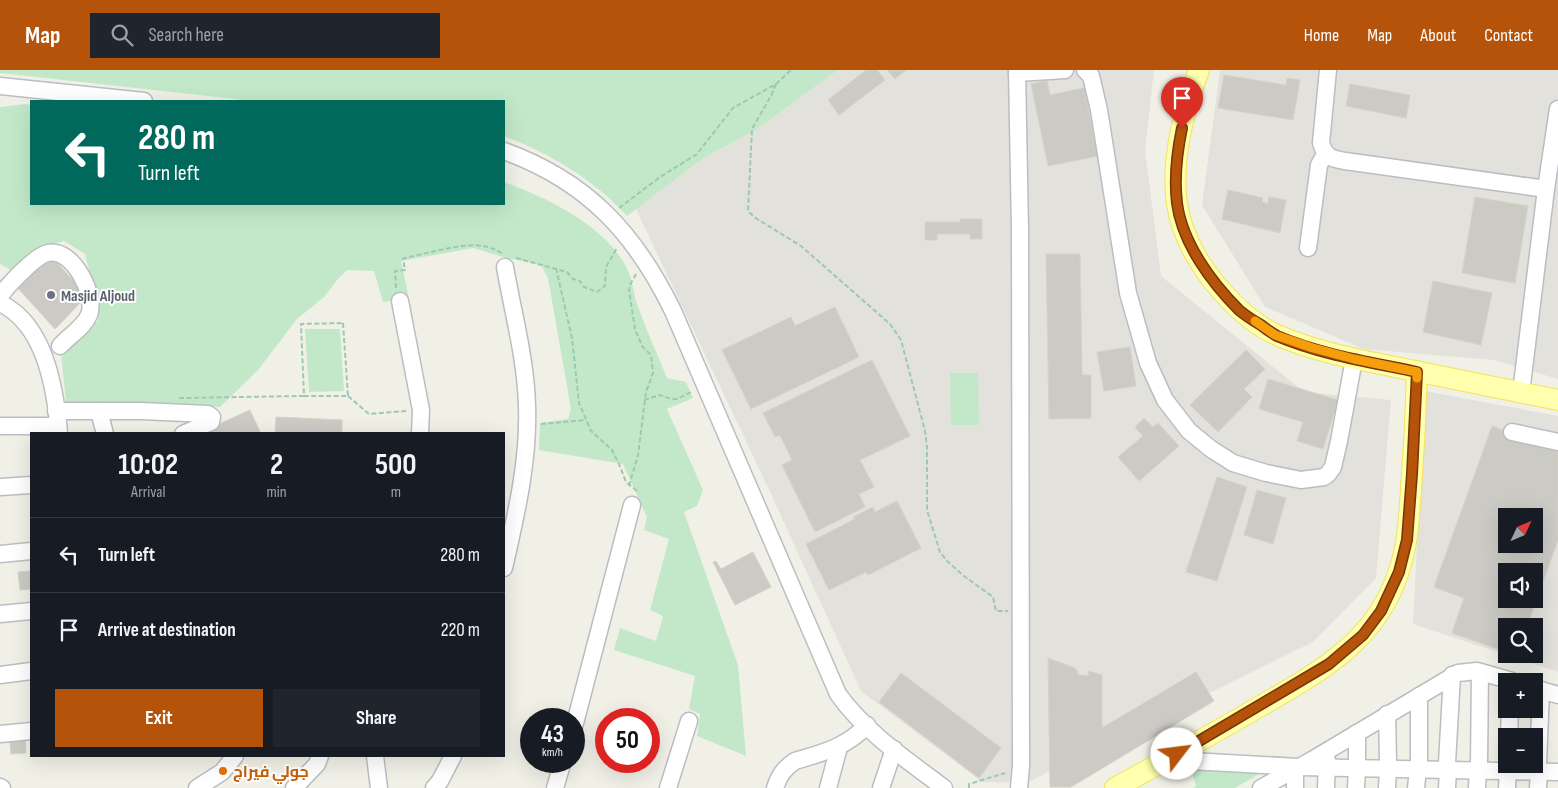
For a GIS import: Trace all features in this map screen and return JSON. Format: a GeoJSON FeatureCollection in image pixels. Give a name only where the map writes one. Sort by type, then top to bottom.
{"type":"FeatureCollection","features":[{"type":"Feature","properties":{"kind":"main road"},"geometry":{"type":"LineString","coordinates":[[1183,70],[1188,98]]}},
{"type":"Feature","properties":{"kind":"main road"},"geometry":{"type":"LineString","coordinates":[[1199,70],[1188,98],[1178,149],[1176,172],[1177,205],[1185,232],[1199,261],[1216,285],[1241,312],[1275,335],[1313,348],[1354,359],[1558,400]]}},
{"type":"Feature","properties":{"kind":"main road"},"geometry":{"type":"LineString","coordinates":[[1115,788],[1177,754],[1329,664],[1363,635],[1381,611],[1396,579],[1407,540],[1417,372]]}},
{"type":"Feature","properties":{"kind":"street"},"geometry":{"type":"LineString","coordinates":[[1025,788],[1021,766],[1020,230],[1017,72],[1065,70]]}},
{"type":"Feature","properties":{"kind":"street"},"geometry":{"type":"LineString","coordinates":[[1085,70],[1091,76],[1099,110],[1128,293],[1145,354],[1165,400],[1189,431],[1211,449],[1233,463],[1266,473],[1301,480],[1324,477],[1333,466],[1340,441],[1354,359]]}},
{"type":"Feature","properties":{"kind":"street"},"geometry":{"type":"LineString","coordinates":[[1328,70],[1321,143],[1328,157],[1546,189]]}},
{"type":"Feature","properties":{"kind":"street"},"geometry":{"type":"LineString","coordinates":[[0,86],[134,100]]}},
{"type":"Feature","properties":{"kind":"street"},"geometry":{"type":"LineString","coordinates":[[1522,393],[1546,189],[1558,108]]}},
{"type":"Feature","properties":{"kind":"street"},"geometry":{"type":"LineString","coordinates":[[505,151],[533,163],[571,184],[609,216],[644,259],[673,311],[832,683],[845,704],[867,725],[944,788]]}},
{"type":"Feature","properties":{"kind":"street"},"geometry":{"type":"LineString","coordinates":[[1308,248],[1319,165],[1325,154]]}},
{"type":"Feature","properties":{"kind":"street"},"geometry":{"type":"LineString","coordinates":[[0,296],[7,286],[39,257],[47,253],[61,254],[69,260],[77,269],[86,285],[91,302],[90,312],[88,318],[60,346]]}},
{"type":"Feature","properties":{"kind":"street"},"geometry":{"type":"LineString","coordinates":[[505,564],[524,469],[527,425],[527,404],[509,260]]}},
{"type":"Feature","properties":{"kind":"street"},"geometry":{"type":"LineString","coordinates":[[400,302],[421,410],[420,432]]}},
{"type":"Feature","properties":{"kind":"street"},"geometry":{"type":"LineString","coordinates":[[0,303],[22,318],[32,331],[49,373],[58,423]]}},
{"type":"Feature","properties":{"kind":"street"},"geometry":{"type":"LineString","coordinates":[[99,411],[104,432]]}},
{"type":"Feature","properties":{"kind":"street"},"geometry":{"type":"LineString","coordinates":[[0,426],[58,423],[99,411],[208,414],[212,416],[211,422],[188,432]]}},
{"type":"Feature","properties":{"kind":"street"},"geometry":{"type":"LineString","coordinates":[[1512,432],[1558,442]]}},
{"type":"Feature","properties":{"kind":"street"},"geometry":{"type":"LineString","coordinates":[[0,487],[30,485]]}},
{"type":"Feature","properties":{"kind":"street"},"geometry":{"type":"LineString","coordinates":[[579,708],[632,505]]}},
{"type":"Feature","properties":{"kind":"street"},"geometry":{"type":"LineString","coordinates":[[0,554],[30,551]]}},
{"type":"Feature","properties":{"kind":"street"},"geometry":{"type":"LineString","coordinates":[[0,614],[30,611]]}},
{"type":"Feature","properties":{"kind":"street"},"geometry":{"type":"LineString","coordinates":[[0,675],[30,671]]}},
{"type":"Feature","properties":{"kind":"street"},"geometry":{"type":"LineString","coordinates":[[1263,787],[1312,765],[1357,733],[1452,675],[1464,671],[1480,672],[1498,677]]}},
{"type":"Feature","properties":{"kind":"street"},"geometry":{"type":"LineString","coordinates":[[1477,788],[1480,672]]}},
{"type":"Feature","properties":{"kind":"street"},"geometry":{"type":"LineString","coordinates":[[1447,788],[1452,675]]}},
{"type":"Feature","properties":{"kind":"street"},"geometry":{"type":"LineString","coordinates":[[1543,691],[1558,695]]}},
{"type":"Feature","properties":{"kind":"street"},"geometry":{"type":"LineString","coordinates":[[1416,788],[1418,766],[1418,696]]}},
{"type":"Feature","properties":{"kind":"street"},"geometry":{"type":"LineString","coordinates":[[1386,788],[1388,765],[1387,714]]}},
{"type":"Feature","properties":{"kind":"street"},"geometry":{"type":"LineString","coordinates":[[668,788],[688,720]]}},
{"type":"Feature","properties":{"kind":"street"},"geometry":{"type":"LineString","coordinates":[[775,788],[780,776],[789,765],[795,761],[839,747],[855,737],[867,725]]}},
{"type":"Feature","properties":{"kind":"street"},"geometry":{"type":"LineString","coordinates":[[0,734],[30,731]]}},
{"type":"Feature","properties":{"kind":"street"},"geometry":{"type":"LineString","coordinates":[[1356,788],[1357,733]]}},
{"type":"Feature","properties":{"kind":"street"},"geometry":{"type":"LineString","coordinates":[[828,788],[839,747]]}},
{"type":"Feature","properties":{"kind":"street"},"geometry":{"type":"LineString","coordinates":[[881,788],[894,749]]}},
{"type":"Feature","properties":{"kind":"street"},"geometry":{"type":"LineString","coordinates":[[1177,754],[1191,762],[1498,766]]}},
{"type":"Feature","properties":{"kind":"street"},"geometry":{"type":"LineString","coordinates":[[197,788],[222,772],[233,757]]}},
{"type":"Feature","properties":{"kind":"street"},"geometry":{"type":"LineString","coordinates":[[294,788],[317,764],[320,757]]}},
{"type":"Feature","properties":{"kind":"street"},"geometry":{"type":"LineString","coordinates":[[375,757],[379,788]]}},
{"type":"Feature","properties":{"kind":"street"},"geometry":{"type":"LineString","coordinates":[[434,788],[440,781],[452,757]]}},
{"type":"Feature","properties":{"kind":"street"},"geometry":{"type":"LineString","coordinates":[[1295,788],[1312,765]]}},
{"type":"Feature","properties":{"kind":"street"},"geometry":{"type":"LineString","coordinates":[[1312,765],[1326,788]]}},
{"type":"Feature","properties":{"kind":"street"},"geometry":{"type":"LineString","coordinates":[[1543,767],[1558,765]]}},
{"type":"Feature","properties":{"kind":"street"},"geometry":{"type":"LineString","coordinates":[[1012,784],[1021,766]]}},
{"type":"Feature","properties":{"kind":"street"},"geometry":{"type":"LineString","coordinates":[[1543,769],[1558,772]]}},
{"type":"Feature","properties":{"kind":"street"},"geometry":{"type":"LineString","coordinates":[[555,788],[559,773]]}},
{"type":"Feature","properties":{"kind":"street"},"geometry":{"type":"LineString","coordinates":[[1507,788],[1508,773]]}},
{"type":"Feature","properties":{"kind":"street"},"geometry":{"type":"LineString","coordinates":[[1538,773],[1538,788]]}},
{"type":"Feature","properties":{"kind":"path"},"geometry":{"type":"LineString","coordinates":[[609,216],[660,177],[697,154],[733,108],[776,84],[791,70]]}},
{"type":"Feature","properties":{"kind":"path"},"geometry":{"type":"LineString","coordinates":[[776,84],[752,129],[748,211],[754,217],[791,238],[806,250],[897,331],[925,431],[927,447],[927,510],[940,552],[964,576],[994,597],[996,611],[1020,611]]}},
{"type":"Feature","properties":{"kind":"path"},"geometry":{"type":"LineString","coordinates":[[400,302],[397,298],[395,271],[405,270],[403,259],[450,248],[475,245],[483,246],[509,260],[556,268],[567,272],[588,290],[600,291],[605,286],[607,263],[625,234]]}},
{"type":"Feature","properties":{"kind":"path"},"geometry":{"type":"LineString","coordinates":[[628,486],[638,455],[644,400],[653,373],[651,357],[642,346],[635,329],[629,290],[644,259]]}},
{"type":"Feature","properties":{"kind":"path"},"geometry":{"type":"LineString","coordinates":[[556,268],[572,338],[577,395],[593,434],[612,450],[628,486],[639,494],[642,499],[640,505],[632,505]]}},
{"type":"Feature","properties":{"kind":"path"},"geometry":{"type":"LineString","coordinates":[[348,396],[343,322],[300,324],[304,396],[348,396],[369,414],[421,410]]}},
{"type":"Feature","properties":{"kind":"path"},"geometry":{"type":"LineString","coordinates":[[644,400],[660,395],[677,399],[704,385]]}},
{"type":"Feature","properties":{"kind":"path"},"geometry":{"type":"LineString","coordinates":[[527,425],[586,420]]}},
{"type":"Feature","properties":{"kind":"path"},"geometry":{"type":"LineString","coordinates":[[969,788],[970,784],[1005,772],[1012,784]]}},
{"type":"Feature","properties":{"kind":"shaded area"},"geometry":{"type":"Polygon","coordinates":[[[838,70],[1154,70],[1145,151],[1161,276],[1304,392],[1391,400],[1376,578],[1313,642],[1026,783],[982,782],[861,691],[772,496],[636,209],[705,157],[754,131],[838,70]]]}},
{"type":"Feature","properties":{"kind":"shaded area"},"geometry":{"type":"Polygon","coordinates":[[[1220,70],[1558,70],[1558,379],[1494,360],[1364,349],[1265,307],[1202,205],[1220,70]]]}},
{"type":"Feature","properties":{"kind":"shaded area"},"geometry":{"type":"Polygon","coordinates":[[[1425,391],[1558,416],[1558,672],[1531,663],[1543,663],[1543,618],[1498,618],[1498,652],[1413,624],[1425,391]]]}},
{"type":"Feature","properties":{"kind":"green space"},"geometry":{"type":"Polygon","coordinates":[[[0,70],[838,70],[754,131],[705,157],[627,216],[600,190],[570,169],[554,159],[505,136],[505,100],[244,100],[0,73],[0,70]]]}},
{"type":"Feature","properties":{"kind":"green space"},"geometry":{"type":"Polygon","coordinates":[[[30,105],[30,205],[505,205],[505,182],[557,205],[591,227],[619,255],[628,271],[637,304],[667,378],[686,382],[693,398],[667,409],[703,490],[697,506],[684,512],[738,665],[746,756],[697,736],[700,714],[689,709],[695,676],[614,650],[620,628],[656,641],[663,616],[650,610],[669,539],[644,530],[647,517],[623,464],[539,450],[540,423],[568,419],[571,409],[548,278],[541,265],[473,248],[401,261],[409,299],[383,302],[374,271],[347,270],[324,297],[297,319],[258,370],[220,407],[66,404],[61,352],[98,321],[99,308],[85,254],[64,241],[36,249],[11,270],[0,264],[0,107],[30,105]]]}},
{"type":"Feature","properties":{"kind":"green space"},"geometry":{"type":"Polygon","coordinates":[[[305,329],[340,329],[344,391],[309,392],[305,329]]]}},
{"type":"Feature","properties":{"kind":"green space"},"geometry":{"type":"Polygon","coordinates":[[[950,373],[978,373],[979,425],[951,425],[950,373]]]}},
{"type":"Feature","properties":{"kind":"green space"},"geometry":{"type":"Polygon","coordinates":[[[1191,770],[1266,770],[1235,788],[1193,788],[1196,786],[1191,770]]]}},
{"type":"Feature","properties":{"kind":"building"},"geometry":{"type":"Polygon","coordinates":[[[866,70],[877,70],[885,80],[839,115],[828,100],[866,70]]]}},
{"type":"Feature","properties":{"kind":"building"},"geometry":{"type":"Polygon","coordinates":[[[887,70],[906,70],[895,79],[887,70]]]}},
{"type":"Feature","properties":{"kind":"building"},"geometry":{"type":"Polygon","coordinates":[[[1224,75],[1286,85],[1287,78],[1300,80],[1293,120],[1218,108],[1224,75]]]}},
{"type":"Feature","properties":{"kind":"building"},"geometry":{"type":"Polygon","coordinates":[[[1047,81],[1050,95],[1084,88],[1098,156],[1048,166],[1031,84],[1047,81]]]}},
{"type":"Feature","properties":{"kind":"building"},"geometry":{"type":"Polygon","coordinates":[[[1350,84],[1410,95],[1406,118],[1346,106],[1350,84]]]}},
{"type":"Feature","properties":{"kind":"building"},"geometry":{"type":"Polygon","coordinates":[[[1228,190],[1263,198],[1262,202],[1268,204],[1269,197],[1286,200],[1280,233],[1222,219],[1228,190]]]}},
{"type":"Feature","properties":{"kind":"building"},"geometry":{"type":"Polygon","coordinates":[[[1475,197],[1528,206],[1515,283],[1462,273],[1475,197]]]}},
{"type":"Feature","properties":{"kind":"building"},"geometry":{"type":"Polygon","coordinates":[[[960,219],[982,219],[982,239],[970,239],[970,234],[937,234],[937,240],[925,240],[925,222],[960,222],[960,219]]]}},
{"type":"Feature","properties":{"kind":"building","name":"Masjid Aljoud"},"geometry":{"type":"Polygon","coordinates":[[[49,254],[83,291],[76,298],[80,303],[55,329],[17,287],[49,254]]]}},
{"type":"Feature","properties":{"kind":"building"},"geometry":{"type":"Polygon","coordinates":[[[1046,254],[1080,254],[1082,375],[1091,375],[1091,418],[1049,419],[1046,254]]]}},
{"type":"Feature","properties":{"kind":"building"},"geometry":{"type":"Polygon","coordinates":[[[1433,281],[1492,293],[1481,345],[1423,332],[1433,281]]]}},
{"type":"Feature","properties":{"kind":"building"},"geometry":{"type":"Polygon","coordinates":[[[835,307],[859,357],[751,409],[722,350],[791,317],[795,326],[835,307]]]}},
{"type":"Feature","properties":{"kind":"building"},"geometry":{"type":"Polygon","coordinates":[[[1130,347],[1136,386],[1104,391],[1097,352],[1130,347]]]}},
{"type":"Feature","properties":{"kind":"building"},"geometry":{"type":"Polygon","coordinates":[[[1246,350],[1265,369],[1244,389],[1252,397],[1218,432],[1190,405],[1246,350]]]}},
{"type":"Feature","properties":{"kind":"building"},"geometry":{"type":"Polygon","coordinates":[[[872,360],[910,436],[860,460],[874,487],[859,494],[865,507],[815,532],[782,465],[792,460],[780,435],[775,437],[763,413],[872,360]]]}},
{"type":"Feature","properties":{"kind":"building"},"geometry":{"type":"Polygon","coordinates":[[[1268,379],[1338,400],[1323,449],[1297,441],[1303,422],[1259,409],[1268,379]]]}},
{"type":"Feature","properties":{"kind":"building"},"geometry":{"type":"Polygon","coordinates":[[[250,410],[260,432],[201,432],[250,410]]]}},
{"type":"Feature","properties":{"kind":"building"},"geometry":{"type":"Polygon","coordinates":[[[276,417],[342,420],[342,432],[275,432],[276,417]]]}},
{"type":"Feature","properties":{"kind":"building"},"geometry":{"type":"Polygon","coordinates":[[[1144,418],[1153,427],[1158,423],[1179,446],[1139,481],[1118,457],[1143,436],[1135,427],[1144,418]]]}},
{"type":"Feature","properties":{"kind":"building"},"geometry":{"type":"Polygon","coordinates":[[[1492,426],[1558,451],[1558,540],[1543,582],[1543,563],[1498,563],[1498,608],[1533,608],[1530,618],[1498,618],[1498,649],[1452,633],[1464,598],[1434,587],[1492,426]]]}},
{"type":"Feature","properties":{"kind":"building"},"geometry":{"type":"Polygon","coordinates":[[[1217,477],[1247,487],[1217,581],[1186,572],[1217,477]]]}},
{"type":"Feature","properties":{"kind":"building"},"geometry":{"type":"Polygon","coordinates":[[[1257,490],[1286,498],[1273,544],[1244,535],[1257,490]]]}},
{"type":"Feature","properties":{"kind":"building"},"geometry":{"type":"Polygon","coordinates":[[[897,501],[921,548],[868,575],[866,572],[829,590],[806,544],[855,519],[853,517],[873,507],[875,512],[897,501]]]}},
{"type":"Feature","properties":{"kind":"building"},"geometry":{"type":"Polygon","coordinates":[[[753,552],[771,587],[735,605],[713,562],[716,561],[721,569],[753,552]]]}},
{"type":"Feature","properties":{"kind":"building"},"geometry":{"type":"Polygon","coordinates":[[[30,571],[30,589],[20,590],[18,572],[30,571]]]}},
{"type":"Feature","properties":{"kind":"building"},"geometry":{"type":"Polygon","coordinates":[[[1048,658],[1075,668],[1079,675],[1089,676],[1088,671],[1102,675],[1102,728],[1196,672],[1214,701],[1071,787],[1050,787],[1048,658]]]}},
{"type":"Feature","properties":{"kind":"building"},"geometry":{"type":"Polygon","coordinates":[[[901,673],[1001,748],[979,778],[879,702],[901,673]]]}},
{"type":"Feature","properties":{"kind":"building"},"geometry":{"type":"Polygon","coordinates":[[[25,734],[26,753],[11,754],[10,742],[16,741],[16,735],[25,734]]]}},
{"type":"Feature","properties":{"kind":"slow traffic"},"geometry":{"type":"LineString","coordinates":[[1255,321],[1275,335],[1354,359],[1417,372],[1417,378]]}},
{"type":"Feature","properties":{"kind":"place","name":"Masjid Aljoud"},"geometry":{"type":"Point","coordinates":[51,295]}},
{"type":"Feature","properties":{"kind":"place","name":"جولي فيراج"},"geometry":{"type":"Point","coordinates":[223,771]}},
{"type":"Feature","properties":{"kind":"route"},"geometry":{"type":"LineString","coordinates":[[1177,754],[1317,673],[1352,646],[1381,611],[1394,586],[1407,540],[1417,372],[1313,348],[1275,335],[1241,312],[1216,285],[1199,261],[1185,232],[1177,205],[1176,187],[1178,149],[1182,128]]}}]}
